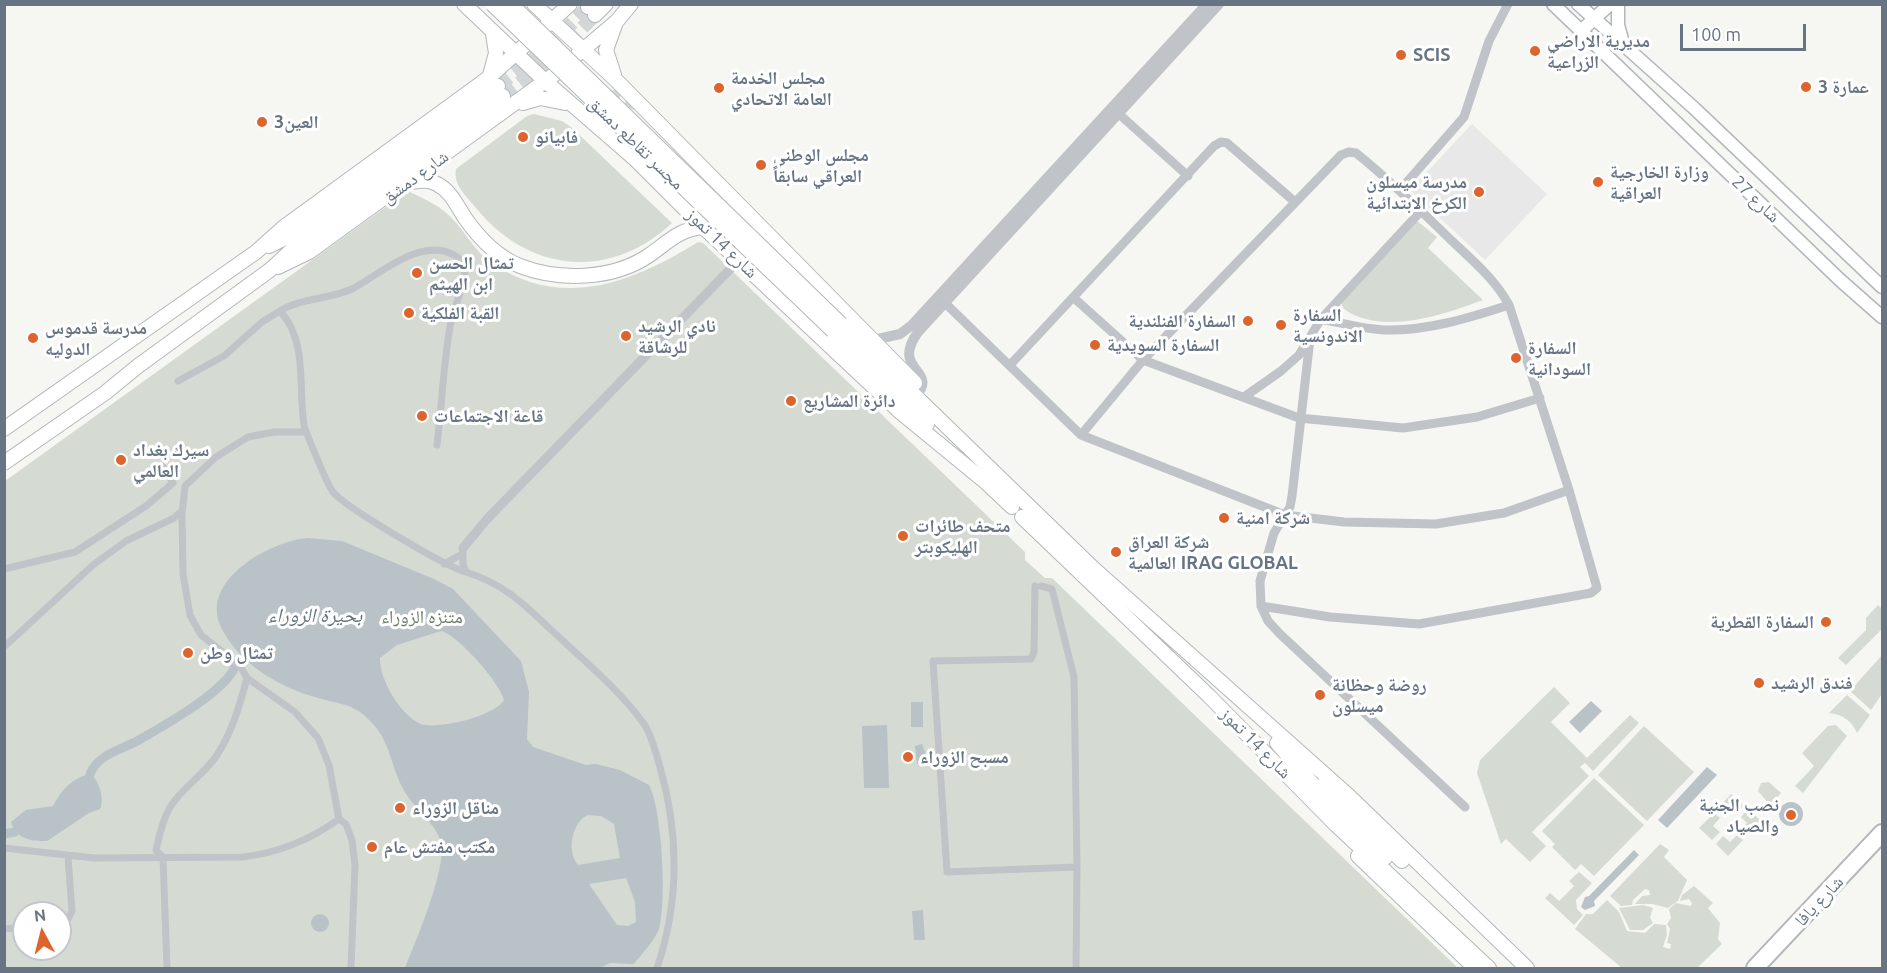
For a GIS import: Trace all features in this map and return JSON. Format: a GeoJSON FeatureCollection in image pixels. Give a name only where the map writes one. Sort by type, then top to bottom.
{"type":"FeatureCollection","features":[{"type":"Feature","properties":{"kind":"highway","name":"شارع يافا"},"geometry":{"type":"LineString","coordinates":[[1755,969],[1882,833]]}},
{"type":"Feature","properties":{"kind":"highway","name":"شارع يافا"},"geometry":{"type":"LineString","coordinates":[[1770,969],[1882,849]]}},
{"type":"Feature","properties":{"kind":"main road","name":"شارع 14 تموز"},"geometry":{"type":"LineString","coordinates":[[464,4],[493,34],[520,50],[550,78],[573,106],[636,160],[703,227],[899,411],[986,473]]}},
{"type":"Feature","properties":{"kind":"main road","name":"مجسر تقاطع دمشق"},"geometry":{"type":"LineString","coordinates":[[492,4],[837,328]]}},
{"type":"Feature","properties":{"kind":"main road","name":"مجسر تقاطع دمشق"},"geometry":{"type":"LineString","coordinates":[[511,4],[837,328]]}},
{"type":"Feature","properties":{"kind":"main road","name":"شارع 14 تموز"},"geometry":{"type":"LineString","coordinates":[[534,4],[548,24],[579,53],[616,80],[734,202],[875,340],[919,401]]}},
{"type":"Feature","properties":{"kind":"main road"},"geometry":{"type":"LineString","coordinates":[[548,24],[570,4]]}},
{"type":"Feature","properties":{"kind":"main road"},"geometry":{"type":"LineString","coordinates":[[591,9],[606,4]]}},
{"type":"Feature","properties":{"kind":"main road"},"geometry":{"type":"LineString","coordinates":[[579,53],[617,21],[631,4]]}},
{"type":"Feature","properties":{"kind":"main road"},"geometry":{"type":"LineString","coordinates":[[1581,31],[1610,4]]}},
{"type":"Feature","properties":{"kind":"main road"},"geometry":{"type":"LineString","coordinates":[[1618,4],[1618,25],[1623,44]]}},
{"type":"Feature","properties":{"kind":"main road"},"geometry":{"type":"LineString","coordinates":[[1570,21],[1580,5]]}},
{"type":"Feature","properties":{"kind":"main road","name":"شارع 27"},"geometry":{"type":"LineString","coordinates":[[1580,5],[1723,136],[1882,287]]}},
{"type":"Feature","properties":{"kind":"main road","name":"شارع 27"},"geometry":{"type":"LineString","coordinates":[[1552,6],[1882,317]]}},
{"type":"Feature","properties":{"kind":"main road"},"geometry":{"type":"LineString","coordinates":[[616,80],[606,50],[609,37],[617,21]]}},
{"type":"Feature","properties":{"kind":"main road"},"geometry":{"type":"LineString","coordinates":[[493,34],[496,87]]}},
{"type":"Feature","properties":{"kind":"main road","name":"شارع دمشق"},"geometry":{"type":"LineString","coordinates":[[4,463],[105,393],[138,366],[270,270],[299,243],[496,87],[520,50]]}},
{"type":"Feature","properties":{"kind":"main road","name":"شارع دمشق"},"geometry":{"type":"LineString","coordinates":[[270,270],[309,252],[408,183],[550,78]]}},
{"type":"Feature","properties":{"kind":"main road","name":"شارع دمشق"},"geometry":{"type":"LineString","coordinates":[[4,429],[256,252],[277,233],[496,87]]}},
{"type":"Feature","properties":{"kind":"main road"},"geometry":{"type":"LineString","coordinates":[[512,107],[540,98],[573,106]]}},
{"type":"Feature","properties":{"kind":"main road"},"geometry":{"type":"LineString","coordinates":[[1706,152],[1723,136]]}},
{"type":"Feature","properties":{"kind":"main road"},"geometry":{"type":"LineString","coordinates":[[408,183],[423,181],[437,184],[450,194],[479,236],[498,254],[519,265],[550,274],[586,275],[617,269],[646,257],[681,232],[703,227]]}},
{"type":"Feature","properties":{"kind":"main road","name":"شارع 14 تموز"},"geometry":{"type":"LineString","coordinates":[[837,328],[860,342],[986,473],[1089,572],[1336,825],[1365,864],[1478,968]]}},
{"type":"Feature","properties":{"kind":"main road","name":"شارع 14 تموز"},"geometry":{"type":"LineString","coordinates":[[837,328],[919,401],[986,473],[1012,507]]}},
{"type":"Feature","properties":{"kind":"main road"},"geometry":{"type":"LineString","coordinates":[[138,366],[152,346],[151,340],[144,332]]}},
{"type":"Feature","properties":{"kind":"main road"},"geometry":{"type":"LineString","coordinates":[[899,411],[907,413],[919,401]]}},
{"type":"Feature","properties":{"kind":"main road","name":"شارع 14 تموز"},"geometry":{"type":"LineString","coordinates":[[1022,518],[1089,572],[1350,797],[1527,969]]}},
{"type":"Feature","properties":{"kind":"main road","name":"شارع 14 تموز"},"geometry":{"type":"LineString","coordinates":[[1250,711],[1339,814],[1502,969]]}},
{"type":"Feature","properties":{"kind":"main road"},"geometry":{"type":"LineString","coordinates":[[1250,711],[1514,969]]}},
{"type":"Feature","properties":{"kind":"street"},"geometry":{"type":"LineString","coordinates":[[860,342],[900,334],[912,326],[1207,4]]}},
{"type":"Feature","properties":{"kind":"street"},"geometry":{"type":"LineString","coordinates":[[919,401],[923,384],[909,358],[908,350],[918,332],[1219,4]]}},
{"type":"Feature","properties":{"kind":"street"},"geometry":{"type":"LineString","coordinates":[[1400,190],[1464,117],[1489,41],[1508,4]]}},
{"type":"Feature","properties":{"kind":"street"},"geometry":{"type":"LineString","coordinates":[[1119,114],[1188,176]]}},
{"type":"Feature","properties":{"kind":"street"},"geometry":{"type":"LineString","coordinates":[[1010,364],[1214,146],[1227,143],[1295,202]]}},
{"type":"Feature","properties":{"kind":"street"},"geometry":{"type":"LineString","coordinates":[[1081,435],[1143,360],[1341,155],[1349,152],[1356,153],[1400,190],[1486,274],[1502,291],[1509,305],[1569,490],[1597,588],[1591,593],[1419,624],[1374,622],[1261,606]]}},
{"type":"Feature","properties":{"kind":"street"},"geometry":{"type":"LineString","coordinates":[[1244,397],[1281,371],[1310,339],[1321,319],[1421,211]]}},
{"type":"Feature","properties":{"kind":"street"},"geometry":{"type":"LineString","coordinates":[[178,381],[224,356],[262,322],[291,305],[346,291],[419,252],[438,250],[453,254],[463,262],[465,269],[452,316],[446,350],[437,445]]}},
{"type":"Feature","properties":{"kind":"street"},"geometry":{"type":"LineString","coordinates":[[444,564],[463,551],[488,518],[739,260]]}},
{"type":"Feature","properties":{"kind":"street"},"geometry":{"type":"LineString","coordinates":[[1074,298],[1143,360],[1299,418],[1403,428],[1478,417],[1540,398]]}},
{"type":"Feature","properties":{"kind":"street"},"geometry":{"type":"LineString","coordinates":[[945,303],[1081,435],[1285,515],[1344,522],[1398,525],[1436,524],[1504,513],[1569,490]]}},
{"type":"Feature","properties":{"kind":"street"},"geometry":{"type":"LineString","coordinates":[[1321,319],[1384,330],[1408,329],[1443,324],[1509,305]]}},
{"type":"Feature","properties":{"kind":"street"},"geometry":{"type":"LineString","coordinates":[[280,311],[293,331],[298,352],[306,432],[335,495],[444,564],[495,583],[522,601],[606,682],[644,725],[664,781],[674,854],[672,911],[668,939],[657,969]]}},
{"type":"Feature","properties":{"kind":"street"},"geometry":{"type":"LineString","coordinates":[[1310,339],[1299,418],[1292,496],[1266,555],[1260,581],[1261,606],[1268,621],[1280,634],[1465,807]]}},
{"type":"Feature","properties":{"kind":"street"},"geometry":{"type":"LineString","coordinates":[[306,432],[274,432],[248,437],[216,457],[185,486],[183,574],[190,615],[205,639],[240,666],[247,678],[295,712],[318,738],[329,765],[339,819],[346,824],[354,857],[351,969]]}},
{"type":"Feature","properties":{"kind":"street"},"geometry":{"type":"LineString","coordinates":[[162,465],[173,483],[185,486]]}},
{"type":"Feature","properties":{"kind":"street"},"geometry":{"type":"LineString","coordinates":[[4,569],[75,552],[146,506],[173,483]]}},
{"type":"Feature","properties":{"kind":"street"},"geometry":{"type":"LineString","coordinates":[[4,647],[93,565],[126,541],[174,518],[183,511]]}},
{"type":"Feature","properties":{"kind":"street"},"geometry":{"type":"LineString","coordinates":[[463,551],[466,572]]}},
{"type":"Feature","properties":{"kind":"street"},"geometry":{"type":"LineString","coordinates":[[1076,969],[1077,867],[1076,709],[1074,677],[1052,590],[1038,586],[1034,652],[1031,659],[933,661],[947,872],[1077,867]]}},
{"type":"Feature","properties":{"kind":"street"},"geometry":{"type":"LineString","coordinates":[[167,969],[163,858],[156,850],[168,811],[175,800],[207,768],[223,745],[238,711],[247,678]]}},
{"type":"Feature","properties":{"kind":"street"},"geometry":{"type":"LineString","coordinates":[[4,848],[68,857],[226,859],[266,854],[297,843],[339,819]]}},
{"type":"Feature","properties":{"kind":"street"},"geometry":{"type":"LineString","coordinates":[[68,857],[71,901]]}},
{"type":"Feature","properties":{"kind":"shaded area","name":"مدرسة ميسلون الكرخ الابتدائية"},"geometry":{"type":"Polygon","coordinates":[[[1472,124],[1547,194],[1485,260],[1410,190],[1472,124]]]}},
{"type":"Feature","properties":{"kind":"green space"},"geometry":{"type":"Polygon","coordinates":[[[534,114],[562,121],[571,127],[672,223],[648,242],[623,254],[597,261],[571,262],[545,257],[520,246],[497,230],[461,190],[456,180],[456,169],[527,116],[534,114]]]}},
{"type":"Feature","properties":{"kind":"green space","name":"متنزه الزوراء"},"geometry":{"type":"Polygon","coordinates":[[[408,191],[444,211],[490,262],[517,277],[543,285],[570,288],[596,286],[648,269],[698,242],[703,243],[1025,552],[1025,560],[1045,578],[1052,578],[1458,968],[5,968],[5,481],[408,191]]]}},
{"type":"Feature","properties":{"kind":"green space"},"geometry":{"type":"Polygon","coordinates":[[[1416,220],[1437,237],[1428,248],[1483,300],[1435,316],[1401,322],[1368,319],[1346,310],[1341,302],[1416,220]]]}},
{"type":"Feature","properties":{"kind":"green space"},"geometry":{"type":"Polygon","coordinates":[[[1878,605],[1882,609],[1882,629],[1846,665],[1838,658],[1866,630],[1866,618],[1878,605]]]}},
{"type":"Feature","properties":{"kind":"green space"},"geometry":{"type":"Polygon","coordinates":[[[1882,655],[1882,694],[1871,710],[1850,691],[1882,655]]]}},
{"type":"Feature","properties":{"kind":"green space"},"geometry":{"type":"Polygon","coordinates":[[[1554,687],[1570,703],[1551,722],[1587,758],[1630,715],[1639,723],[1593,771],[1585,763],[1580,767],[1589,776],[1532,832],[1546,846],[1530,862],[1506,839],[1501,844],[1477,773],[1480,760],[1554,687]]]}},
{"type":"Feature","properties":{"kind":"green space"},"geometry":{"type":"Polygon","coordinates":[[[1847,695],[1870,715],[1857,733],[1846,719],[1829,713],[1847,695]]]}},
{"type":"Feature","properties":{"kind":"green space"},"geometry":{"type":"Polygon","coordinates":[[[1836,725],[1847,736],[1803,793],[1795,786],[1814,766],[1802,753],[1828,726],[1836,725]]]}},
{"type":"Feature","properties":{"kind":"green space"},"geometry":{"type":"Polygon","coordinates":[[[1644,726],[1694,772],[1647,821],[1598,775],[1644,726]]]}},
{"type":"Feature","properties":{"kind":"green space"},"geometry":{"type":"Polygon","coordinates":[[[1594,778],[1644,825],[1594,876],[1581,864],[1575,870],[1552,847],[1555,844],[1542,831],[1594,778]]]}},
{"type":"Feature","properties":{"kind":"green space"},"geometry":{"type":"Polygon","coordinates":[[[1769,782],[1781,793],[1770,805],[1758,791],[1761,783],[1769,782]]]}},
{"type":"Feature","properties":{"kind":"green space"},"geometry":{"type":"Polygon","coordinates":[[[1731,794],[1744,806],[1737,814],[1730,808],[1723,815],[1717,809],[1731,794]]]}},
{"type":"Feature","properties":{"kind":"green space"},"geometry":{"type":"Polygon","coordinates":[[[1748,809],[1761,821],[1746,837],[1740,831],[1747,823],[1741,817],[1748,809]]]}},
{"type":"Feature","properties":{"kind":"green space"},"geometry":{"type":"Polygon","coordinates":[[[1714,813],[1720,818],[1713,826],[1720,832],[1712,840],[1699,828],[1714,813]]]}},
{"type":"Feature","properties":{"kind":"green space"},"geometry":{"type":"Polygon","coordinates":[[[1737,835],[1743,840],[1728,856],[1716,844],[1723,836],[1730,842],[1737,835]]]}},
{"type":"Feature","properties":{"kind":"green space"},"geometry":{"type":"Polygon","coordinates":[[[1660,844],[1669,850],[1664,857],[1687,880],[1678,901],[1668,908],[1652,904],[1635,904],[1642,896],[1650,895],[1649,890],[1645,889],[1633,900],[1632,905],[1621,906],[1610,896],[1660,844]]]}},
{"type":"Feature","properties":{"kind":"green space"},"geometry":{"type":"Polygon","coordinates":[[[1579,872],[1592,883],[1576,900],[1577,909],[1583,915],[1574,925],[1545,898],[1550,893],[1559,901],[1574,886],[1569,881],[1579,872]]]}},
{"type":"Feature","properties":{"kind":"green space"},"geometry":{"type":"Polygon","coordinates":[[[1694,886],[1713,903],[1708,908],[1720,923],[1718,939],[1722,944],[1697,968],[1622,968],[1575,929],[1586,914],[1593,914],[1607,900],[1619,912],[1627,931],[1645,933],[1654,924],[1666,925],[1667,935],[1663,947],[1670,949],[1671,944],[1667,943],[1670,929],[1667,924],[1671,918],[1669,909],[1676,903],[1691,906],[1689,899],[1680,901],[1682,895],[1694,886]]]}},
{"type":"Feature","properties":{"kind":"green space"},"geometry":{"type":"Polygon","coordinates":[[[1643,905],[1653,908],[1650,917],[1653,923],[1643,930],[1630,930],[1619,908],[1643,905]]]}},
{"type":"Feature","properties":{"kind":"water","name":"بحيرة الزوراء"},"geometry":{"type":"Polygon","coordinates":[[[308,538],[342,541],[453,589],[521,661],[529,692],[527,739],[533,747],[586,765],[596,764],[620,770],[649,785],[660,834],[663,899],[657,934],[634,964],[610,963],[600,968],[405,968],[436,883],[442,850],[437,832],[405,792],[381,734],[365,716],[348,706],[301,693],[262,672],[239,653],[230,642],[222,629],[217,612],[219,595],[228,580],[241,567],[257,556],[292,541],[308,538]],[[441,631],[397,645],[380,658],[383,676],[393,696],[413,720],[421,724],[439,725],[465,720],[499,706],[504,700],[495,683],[467,650],[441,631]],[[588,815],[582,819],[572,837],[572,852],[578,865],[620,858],[614,824],[601,816],[588,815]],[[626,878],[589,884],[617,925],[628,926],[636,922],[635,902],[626,878]]]}},
{"type":"Feature","properties":{"kind":"water"},"geometry":{"type":"Polygon","coordinates":[[[1591,701],[1602,711],[1580,733],[1569,722],[1591,701]]]}},
{"type":"Feature","properties":{"kind":"water"},"geometry":{"type":"Polygon","coordinates":[[[911,702],[923,702],[923,727],[911,727],[911,702]]]}},
{"type":"Feature","properties":{"kind":"water"},"geometry":{"type":"Polygon","coordinates":[[[887,725],[889,788],[864,788],[862,726],[887,725]]]}},
{"type":"Feature","properties":{"kind":"water"},"geometry":{"type":"Polygon","coordinates":[[[922,744],[926,755],[923,765],[917,764],[915,746],[922,744]]]}},
{"type":"Feature","properties":{"kind":"water"},"geometry":{"type":"Polygon","coordinates":[[[1707,767],[1717,775],[1667,828],[1658,820],[1707,767]]]}},
{"type":"Feature","properties":{"kind":"water"},"geometry":{"type":"Polygon","coordinates":[[[90,774],[96,780],[100,790],[102,800],[100,809],[89,813],[47,841],[30,840],[16,832],[11,822],[26,810],[53,806],[68,786],[78,778],[90,774]]]}},
{"type":"Feature","properties":{"kind":"water"},"geometry":{"type":"Polygon","coordinates":[[[1791,802],[1796,803],[1802,809],[1802,819],[1796,825],[1791,826],[1786,825],[1780,819],[1779,814],[1780,809],[1786,803],[1791,802]]]}},
{"type":"Feature","properties":{"kind":"water"},"geometry":{"type":"Polygon","coordinates":[[[1634,850],[1639,855],[1594,901],[1595,906],[1585,910],[1581,907],[1585,897],[1589,896],[1634,850]]]}},
{"type":"Feature","properties":{"kind":"water"},"geometry":{"type":"Polygon","coordinates":[[[923,910],[925,940],[914,940],[912,911],[923,910]]]}},
{"type":"Feature","properties":{"kind":"water"},"geometry":{"type":"Polygon","coordinates":[[[320,914],[326,917],[329,923],[326,929],[320,932],[314,929],[311,923],[314,917],[320,914]]]}},
{"type":"Feature","properties":{"kind":"waterway"},"geometry":{"type":"LineString","coordinates":[[90,774],[104,757],[150,734],[206,698],[219,687],[235,667]]}},
{"type":"Feature","properties":{"kind":"waterway"},"geometry":{"type":"LineString","coordinates":[[4,834],[15,832]]}},
{"type":"Feature","properties":{"kind":"tunnel"},"geometry":{"type":"LineString","coordinates":[[498,86],[547,48],[588,7]]}},
{"type":"Feature","properties":{"kind":"tunnel"},"geometry":{"type":"LineString","coordinates":[[503,96],[555,55],[595,15]]}},
{"type":"Feature","properties":{"kind":"tunnel"},"geometry":{"type":"LineString","coordinates":[[610,134],[597,113],[603,101],[618,96],[638,104]]}},
{"type":"Feature","properties":{"kind":"place","name":"مديرية الاراضي الزراعية"},"geometry":{"type":"Point","coordinates":[1535,51]}},
{"type":"Feature","properties":{"kind":"place","name":"SCIS"},"geometry":{"type":"Point","coordinates":[1401,55]}},
{"type":"Feature","properties":{"kind":"place","name":"عمارة 3"},"geometry":{"type":"Point","coordinates":[1806,87]}},
{"type":"Feature","properties":{"kind":"place","name":"مجلس الخدمة العامة الاتحادي"},"geometry":{"type":"Point","coordinates":[719,88]}},
{"type":"Feature","properties":{"kind":"place","name":"العين3"},"geometry":{"type":"Point","coordinates":[262,122]}},
{"type":"Feature","properties":{"kind":"place","name":"فابيانو"},"geometry":{"type":"Point","coordinates":[523,137]}},
{"type":"Feature","properties":{"kind":"place","name":"مجلس الوطني العراقي سابقاً"},"geometry":{"type":"Point","coordinates":[761,165]}},
{"type":"Feature","properties":{"kind":"place","name":"وزارة الخارجية العراقية"},"geometry":{"type":"Point","coordinates":[1598,182]}},
{"type":"Feature","properties":{"kind":"place","name":"مدرسة ميسلون الكرخ الابتدائية"},"geometry":{"type":"Point","coordinates":[1479,192]}},
{"type":"Feature","properties":{"kind":"place","name":"تمثال الحسن ابن الهيثم"},"geometry":{"type":"Point","coordinates":[417,273]}},
{"type":"Feature","properties":{"kind":"place","name":"القبة الفلكية"},"geometry":{"type":"Point","coordinates":[409,313]}},
{"type":"Feature","properties":{"kind":"place","name":"السفارة الفنلندية"},"geometry":{"type":"Point","coordinates":[1248,321]}},
{"type":"Feature","properties":{"kind":"place","name":"السفارة الاندونسية"},"geometry":{"type":"Point","coordinates":[1281,325]}},
{"type":"Feature","properties":{"kind":"place","name":"نادي الرشيد للرشاقة"},"geometry":{"type":"Point","coordinates":[626,336]}},
{"type":"Feature","properties":{"kind":"place","name":"مدرسة قدموس الدوليه"},"geometry":{"type":"Point","coordinates":[33,338]}},
{"type":"Feature","properties":{"kind":"place","name":"السفارة السويدية"},"geometry":{"type":"Point","coordinates":[1095,345]}},
{"type":"Feature","properties":{"kind":"place","name":"السفارة السودانية"},"geometry":{"type":"Point","coordinates":[1516,358]}},
{"type":"Feature","properties":{"kind":"place","name":"دائرة المشاريع"},"geometry":{"type":"Point","coordinates":[791,401]}},
{"type":"Feature","properties":{"kind":"place","name":"قاعة الاجتماعات"},"geometry":{"type":"Point","coordinates":[422,416]}},
{"type":"Feature","properties":{"kind":"place","name":"سيرك بغداد العالمي"},"geometry":{"type":"Point","coordinates":[121,460]}},
{"type":"Feature","properties":{"kind":"place","name":"شركة امنية"},"geometry":{"type":"Point","coordinates":[1224,518]}},
{"type":"Feature","properties":{"kind":"place","name":"متحف طائرات الهليكوبتر"},"geometry":{"type":"Point","coordinates":[903,536]}},
{"type":"Feature","properties":{"kind":"place","name":"شركة العراق العالمية IRAG GLOBAL"},"geometry":{"type":"Point","coordinates":[1116,552]}},
{"type":"Feature","properties":{"kind":"place","name":"السفارة القطرية"},"geometry":{"type":"Point","coordinates":[1826,622]}},
{"type":"Feature","properties":{"kind":"place","name":"تمثال وطن"},"geometry":{"type":"Point","coordinates":[188,653]}},
{"type":"Feature","properties":{"kind":"place","name":"فندق الرشيد"},"geometry":{"type":"Point","coordinates":[1759,683]}},
{"type":"Feature","properties":{"kind":"place","name":"روضة وحظانة ميسلون"},"geometry":{"type":"Point","coordinates":[1320,695]}},
{"type":"Feature","properties":{"kind":"place","name":"مسبح الزوراء"},"geometry":{"type":"Point","coordinates":[908,757]}},
{"type":"Feature","properties":{"kind":"place","name":"مناقل الزوراء"},"geometry":{"type":"Point","coordinates":[400,808]}},
{"type":"Feature","properties":{"kind":"place","name":"نصب الجنية والصياد"},"geometry":{"type":"Point","coordinates":[1791,815]}},
{"type":"Feature","properties":{"kind":"place","name":"مكتب مفتش عام"},"geometry":{"type":"Point","coordinates":[372,847]}}]}
